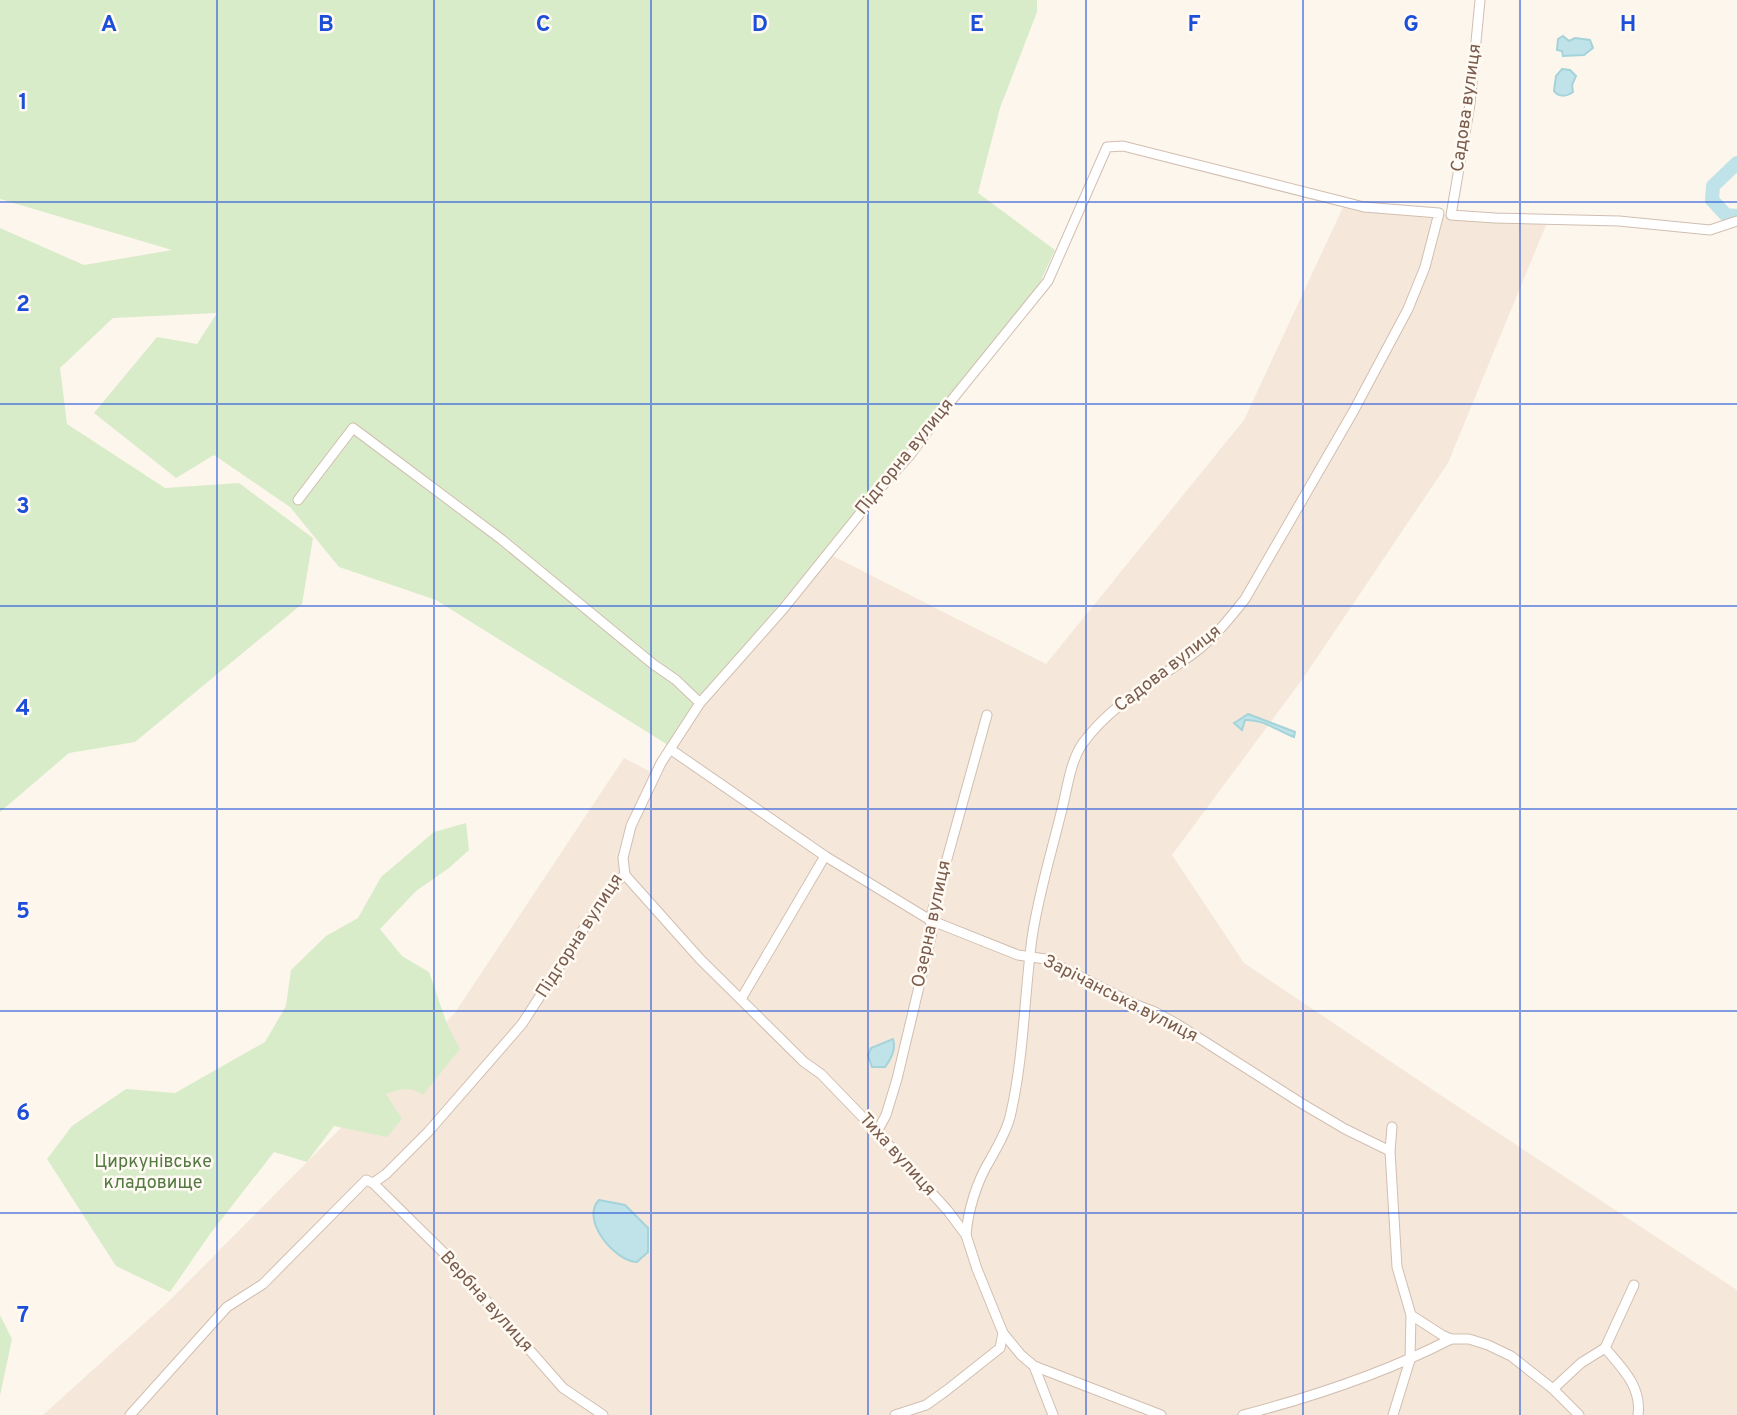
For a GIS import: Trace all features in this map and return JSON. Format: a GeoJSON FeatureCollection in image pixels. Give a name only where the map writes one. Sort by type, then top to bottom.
{"type":"FeatureCollection","features":[{"type":"Feature","properties":{"kind":"street","name":"Садова вулиця"},"geometry":{"type":"LineString","coordinates":[[1480,0],[1470,104],[1451,215],[1495,219],[1619,221],[1710,230],[1737,221]]}},
{"type":"Feature","properties":{"kind":"street","name":"Підгорна вулиця"},"geometry":{"type":"LineString","coordinates":[[130,1415],[227,1307],[263,1284],[366,1180],[373,1183],[386,1174],[428,1132],[522,1024],[612,885],[625,875],[623,858],[631,826],[653,778],[700,703],[784,608],[883,485],[918,446],[938,417],[1048,281],[1107,147],[1123,146],[1364,207],[1439,213]]}},
{"type":"Feature","properties":{"kind":"street","name":"Садова вулиця"},"geometry":{"type":"LineString","coordinates":[[966,1235],[969,1212],[981,1177],[1002,1140],[1010,1119],[1018,1079],[1031,956],[1045,875],[1079,750],[1093,731],[1130,696],[1196,651],[1226,623],[1245,598],[1353,412],[1408,309],[1425,267],[1439,213]]}},
{"type":"Feature","properties":{"kind":"street"},"geometry":{"type":"LineString","coordinates":[[298,500],[353,428],[501,539],[676,680],[700,703]]}},
{"type":"Feature","properties":{"kind":"street","name":"Озерна вулиця"},"geometry":{"type":"LineString","coordinates":[[877,1132],[886,1115],[898,1079],[932,932],[930,920],[987,715]]}},
{"type":"Feature","properties":{"kind":"street","name":"Зарічанська вулиця"},"geometry":{"type":"LineString","coordinates":[[670,749],[825,856],[930,920],[1018,955],[1051,962],[1177,1024],[1301,1103],[1390,1151]]}},
{"type":"Feature","properties":{"kind":"street"},"geometry":{"type":"LineString","coordinates":[[741,999],[825,856]]}},
{"type":"Feature","properties":{"kind":"street","name":"Тиха вулиця"},"geometry":{"type":"LineString","coordinates":[[625,875],[700,959],[804,1062],[821,1074],[948,1211],[966,1235],[1003,1333],[1012,1346],[1034,1366],[1161,1415]]}},
{"type":"Feature","properties":{"kind":"street"},"geometry":{"type":"LineString","coordinates":[[1392,1127],[1390,1151],[1397,1267],[1411,1315],[1410,1360],[1393,1415]]}},
{"type":"Feature","properties":{"kind":"street","name":"Вербна вулиця"},"geometry":{"type":"LineString","coordinates":[[373,1183],[445,1254],[563,1388],[603,1415]]}},
{"type":"Feature","properties":{"kind":"street"},"geometry":{"type":"LineString","coordinates":[[948,1211],[954,1214],[969,1212]]}},
{"type":"Feature","properties":{"kind":"street"},"geometry":{"type":"LineString","coordinates":[[1553,1390],[1581,1363],[1605,1348],[1634,1284]]}},
{"type":"Feature","properties":{"kind":"street"},"geometry":{"type":"LineString","coordinates":[[1411,1315],[1451,1339]]}},
{"type":"Feature","properties":{"kind":"street"},"geometry":{"type":"LineString","coordinates":[[894,1415],[926,1405],[947,1390],[1000,1348],[1003,1333]]}},
{"type":"Feature","properties":{"kind":"street"},"geometry":{"type":"LineString","coordinates":[[1243,1415],[1309,1398],[1410,1360],[1451,1339],[1469,1339],[1511,1356],[1579,1415]]}},
{"type":"Feature","properties":{"kind":"street"},"geometry":{"type":"LineString","coordinates":[[1605,1348],[1634,1386],[1638,1395],[1638,1415]]}},
{"type":"Feature","properties":{"kind":"street"},"geometry":{"type":"LineString","coordinates":[[1034,1366],[1053,1415]]}},
{"type":"Feature","properties":{"kind":"shaded area"},"geometry":{"type":"Polygon","coordinates":[[[1344,205],[1546,225],[1448,463],[1304,677],[1172,855],[1244,963],[1737,1290],[1737,1415],[43,1415],[169,1301],[454,1014],[624,758],[651,772],[698,702],[823,551],[1046,664],[1244,420],[1344,205]]]}},
{"type":"Feature","properties":{"kind":"green space"},"geometry":{"type":"Polygon","coordinates":[[[0,0],[1037,0],[1037,12],[1000,108],[978,193],[1055,250],[1037,289],[973,373],[699,700],[668,745],[436,600],[339,567],[290,507],[214,455],[176,478],[94,413],[157,337],[197,344],[217,313],[113,318],[60,368],[67,424],[165,488],[239,483],[313,538],[302,604],[135,742],[69,753],[0,812],[0,228],[84,265],[172,250],[0,199],[0,0]]]}},
{"type":"Feature","properties":{"kind":"green space","name":"Циркунівське кладовище"},"geometry":{"type":"Polygon","coordinates":[[[466,823],[469,850],[416,891],[380,929],[402,956],[429,972],[447,1024],[460,1049],[423,1095],[405,1089],[386,1094],[402,1119],[387,1137],[334,1126],[307,1162],[274,1152],[210,1234],[170,1292],[116,1266],[47,1159],[72,1126],[126,1089],[175,1093],[265,1042],[286,1006],[291,970],[326,936],[358,918],[381,877],[434,832],[466,823]]]}},
{"type":"Feature","properties":{"kind":"green space"},"geometry":{"type":"Polygon","coordinates":[[[0,1315],[12,1339],[0,1396],[0,1315]]]}},
{"type":"Feature","properties":{"kind":"water"},"geometry":{"type":"Polygon","coordinates":[[[1563,36],[1569,41],[1575,38],[1590,40],[1593,48],[1584,55],[1563,56],[1562,51],[1557,50],[1558,39],[1563,36]]]}},
{"type":"Feature","properties":{"kind":"water"},"geometry":{"type":"Polygon","coordinates":[[[1562,69],[1570,70],[1576,76],[1572,85],[1573,92],[1565,95],[1554,91],[1556,76],[1562,69]]]}},
{"type":"Feature","properties":{"kind":"water"},"geometry":{"type":"Polygon","coordinates":[[[1248,714],[1295,732],[1294,737],[1252,720],[1245,720],[1242,730],[1234,723],[1248,714]]]}},
{"type":"Feature","properties":{"kind":"water"},"geometry":{"type":"Polygon","coordinates":[[[893,1039],[892,1053],[885,1067],[872,1067],[868,1055],[871,1048],[893,1039]]]}},
{"type":"Feature","properties":{"kind":"water"},"geometry":{"type":"Polygon","coordinates":[[[599,1200],[625,1205],[648,1228],[648,1252],[637,1262],[619,1255],[602,1238],[594,1218],[594,1208],[599,1200]]]}},
{"type":"Feature","properties":{"kind":"waterway"},"geometry":{"type":"LineString","coordinates":[[1737,163],[1713,186],[1712,200],[1726,215],[1737,216]]}}]}
